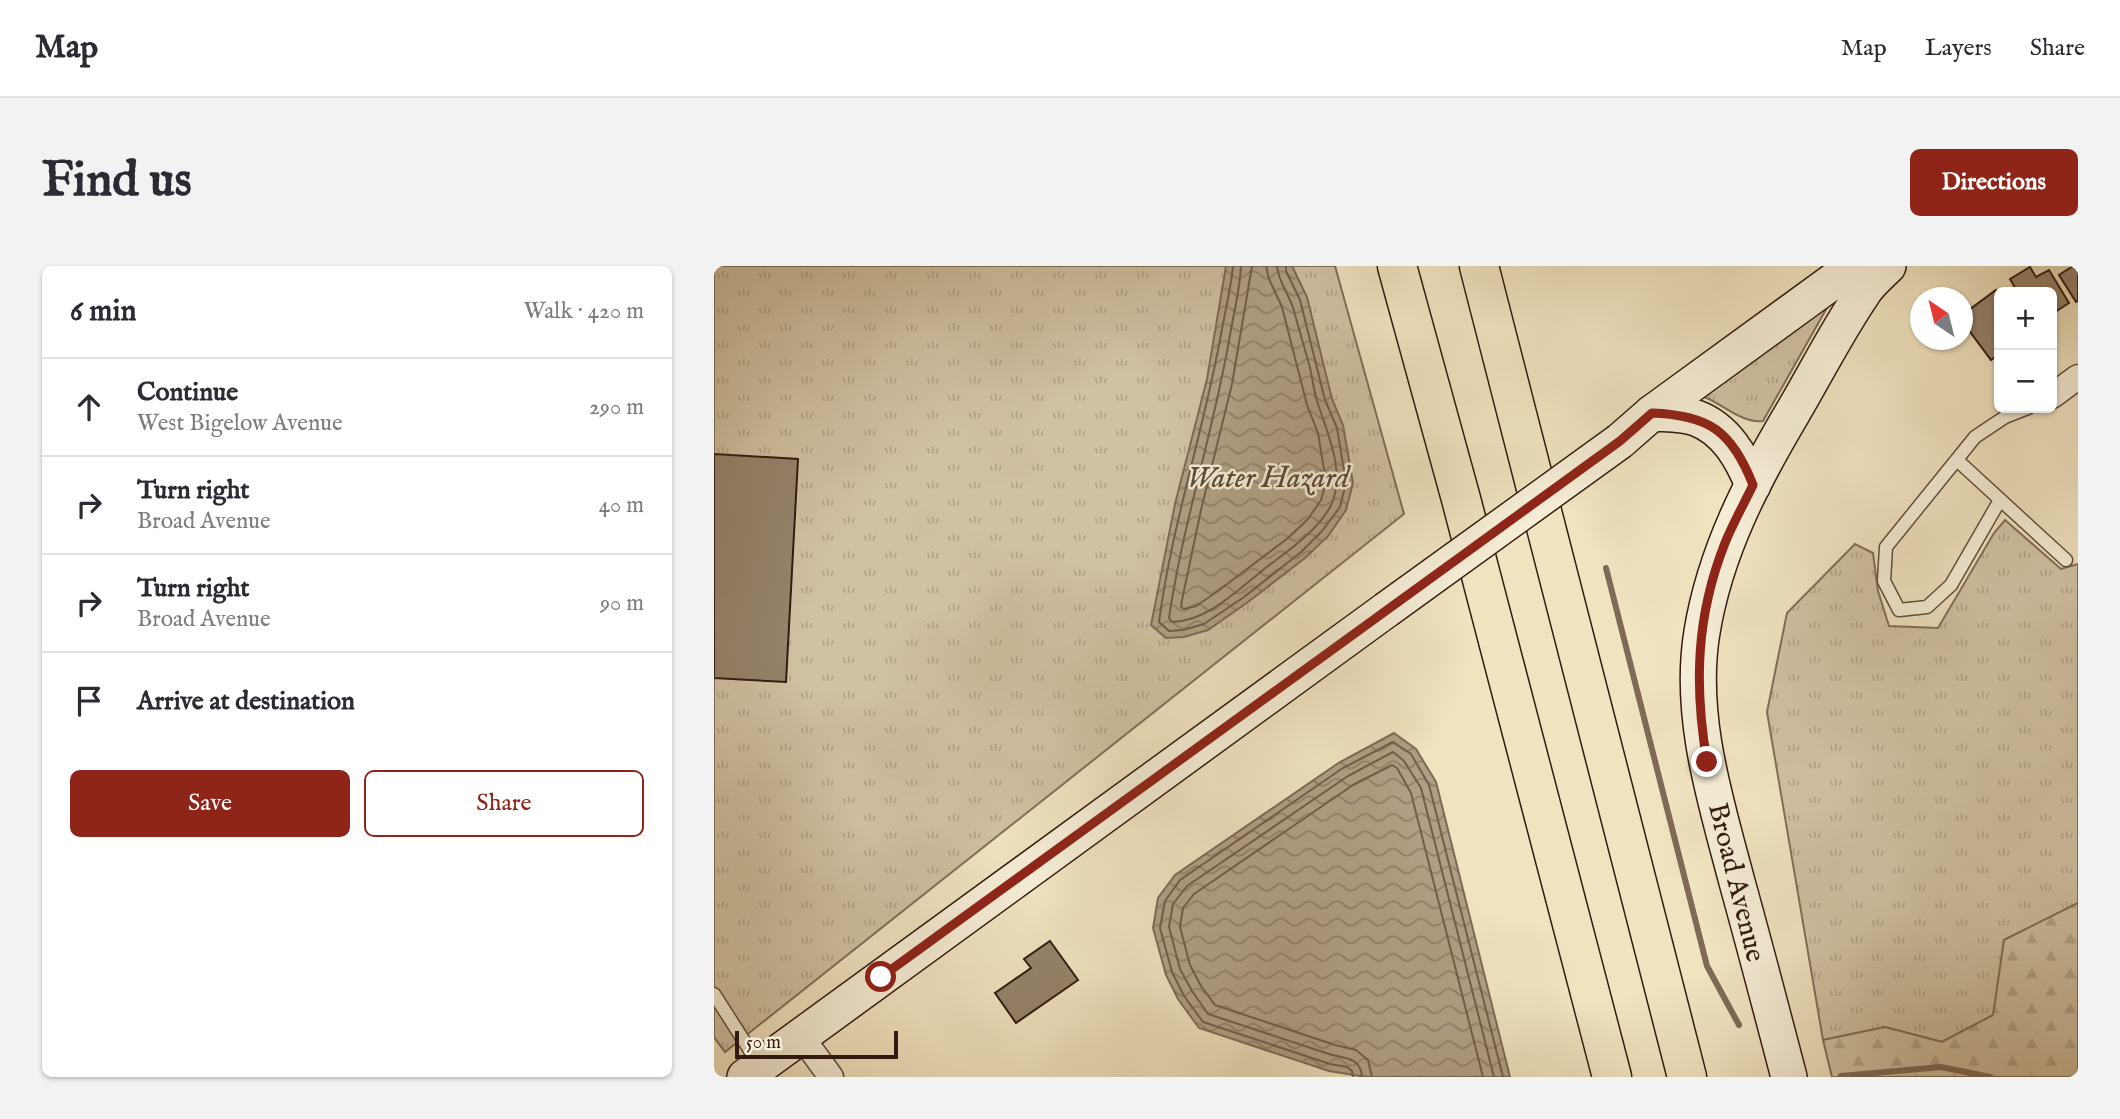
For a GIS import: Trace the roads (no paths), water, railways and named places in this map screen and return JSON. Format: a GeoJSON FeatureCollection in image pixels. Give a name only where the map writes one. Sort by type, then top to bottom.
{"type":"FeatureCollection","features":[{"type":"Feature","properties":{"kind":"highway"},"geometry":{"type":"LineString","coordinates":[[1397,266],[1461,499],[1612,1077]]}},
{"type":"Feature","properties":{"kind":"highway"},"geometry":{"type":"LineString","coordinates":[[1479,266],[1688,1077]]}},
{"type":"Feature","properties":{"kind":"main road"},"geometry":{"type":"LineString","coordinates":[[753,1072],[1620,441],[1652,413],[1853,266]]}},
{"type":"Feature","properties":{"kind":"main road","name":"Broad Avenue"},"geometry":{"type":"LineString","coordinates":[[1789,1077],[1707,762],[1699,698],[1699,656],[1707,603],[1726,542],[1753,485],[1864,292],[1888,266]]}},
{"type":"Feature","properties":{"kind":"main road"},"geometry":{"type":"LineString","coordinates":[[1652,413],[1697,418],[1712,427],[1738,452],[1753,485]]}},
{"type":"Feature","properties":{"kind":"street"},"geometry":{"type":"LineString","coordinates":[[2057,392],[2078,377]]}},
{"type":"Feature","properties":{"kind":"street"},"geometry":{"type":"LineString","coordinates":[[801,1036],[831,1077]]}},
{"type":"Feature","properties":{"kind":"lane"},"geometry":{"type":"LineString","coordinates":[[2000,500],[1951,585],[1927,607],[1899,610],[1884,582],[1886,547],[1975,437],[2015,413]]}},
{"type":"Feature","properties":{"kind":"lane"},"geometry":{"type":"LineString","coordinates":[[1956,460],[2066,560]]}},
{"type":"Feature","properties":{"kind":"lane"},"geometry":{"type":"LineString","coordinates":[[714,993],[753,1072]]}},
{"type":"Feature","properties":{"kind":"water","name":"Water Hazard"},"geometry":{"type":"Polygon","coordinates":[[[1226,266],[1292,266],[1307,297],[1332,399],[1343,425],[1353,483],[1346,510],[1328,536],[1305,558],[1208,630],[1184,637],[1166,638],[1151,625],[1175,504],[1207,379],[1226,266]]]}},
{"type":"Feature","properties":{"kind":"water"},"geometry":{"type":"Polygon","coordinates":[[[1394,733],[1416,749],[1436,782],[1510,1077],[1366,1077],[1329,1071],[1199,1028],[1178,999],[1166,975],[1153,928],[1158,898],[1175,875],[1340,762],[1394,733]]]}},
{"type":"Feature","properties":{"kind":"waterway"},"geometry":{"type":"LineString","coordinates":[[1606,568],[1707,966],[1739,1025]]}},
{"type":"Feature","properties":{"kind":"waterway"},"geometry":{"type":"LineString","coordinates":[[1841,1076],[1941,1067],[1990,1077]]}}]}
